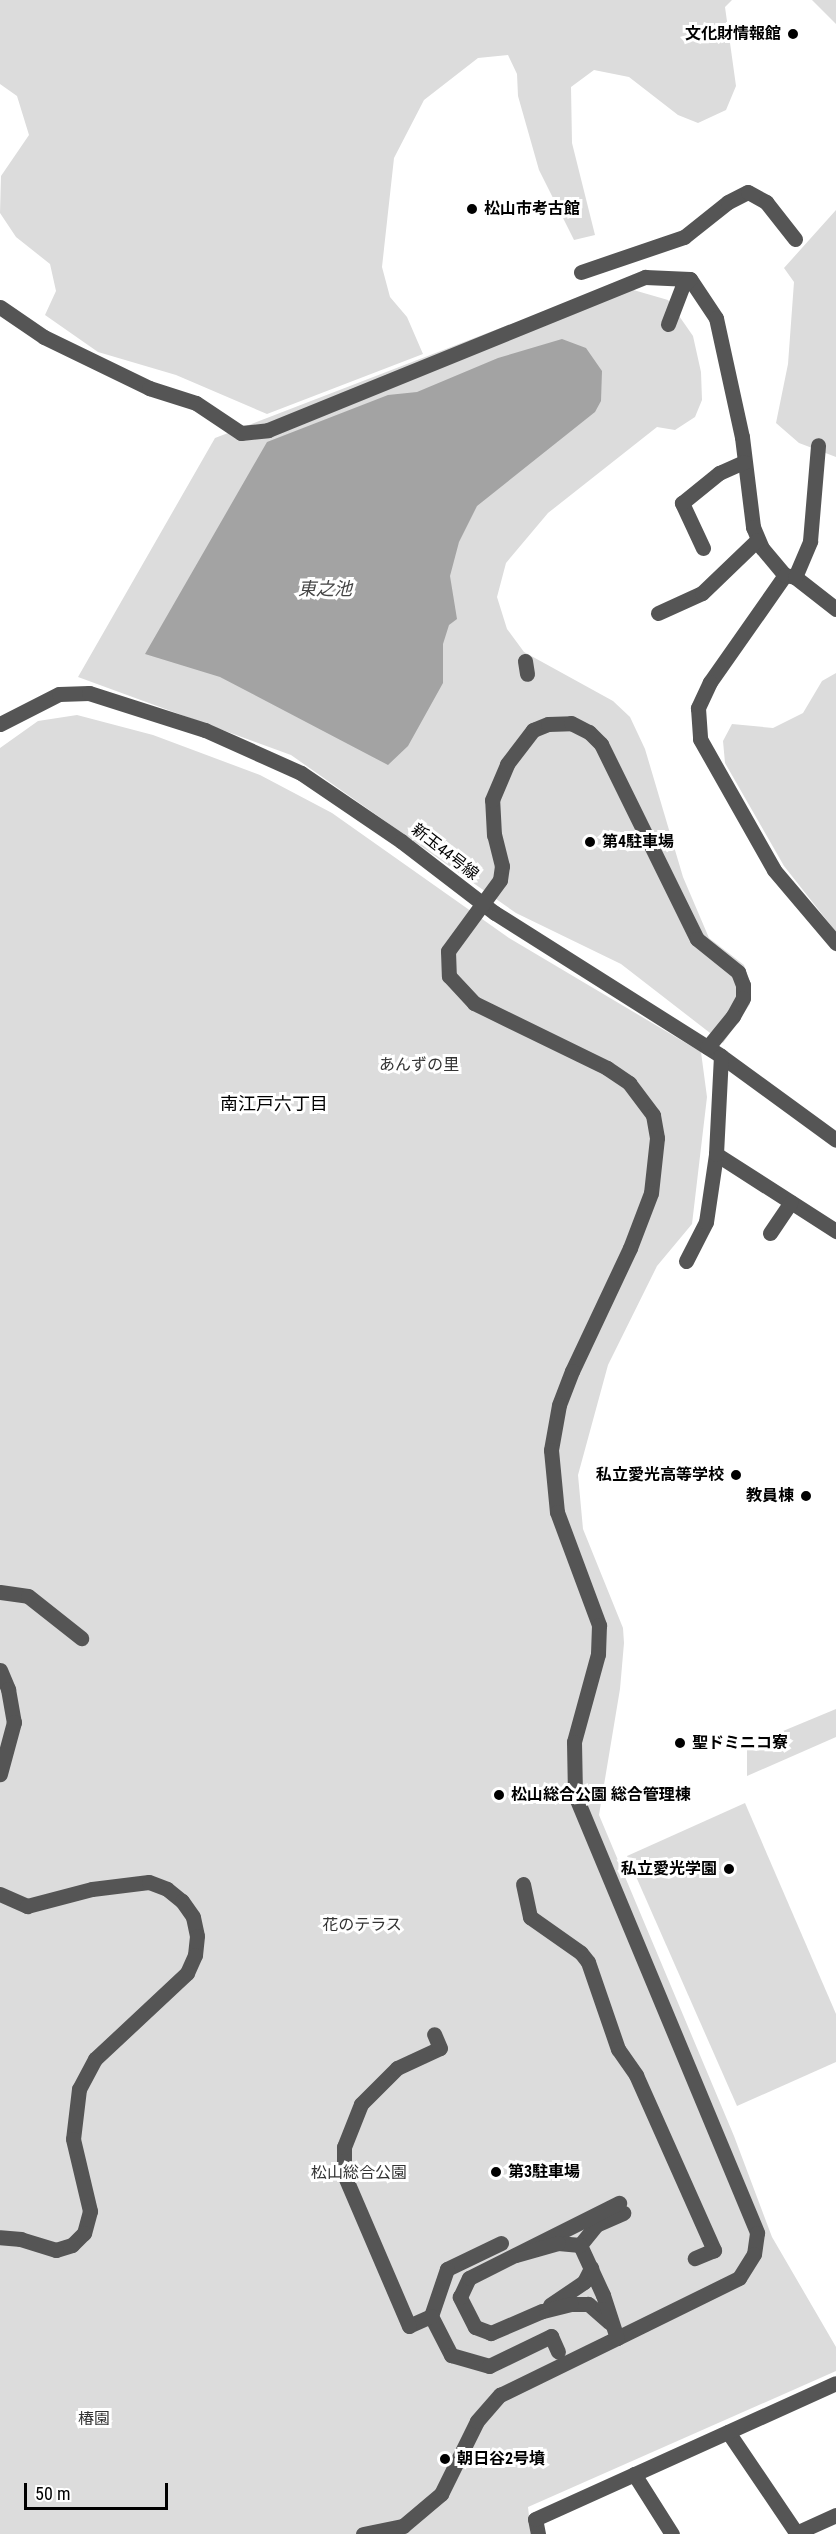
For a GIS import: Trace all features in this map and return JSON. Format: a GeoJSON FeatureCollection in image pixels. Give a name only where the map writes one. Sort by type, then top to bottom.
{"type":"FeatureCollection","features":[{"type":"Feature","properties":{"kind":"street"},"geometry":{"type":"LineString","coordinates":[[581,272],[684,237],[728,202],[748,192],[766,202],[795,239]]}},
{"type":"Feature","properties":{"kind":"street"},"geometry":{"type":"LineString","coordinates":[[0,307],[44,337],[149,388],[196,403],[241,433],[268,430],[645,277],[690,279]]}},
{"type":"Feature","properties":{"kind":"street"},"geometry":{"type":"LineString","coordinates":[[668,324],[682,287],[690,279]]}},
{"type":"Feature","properties":{"kind":"street"},"geometry":{"type":"LineString","coordinates":[[690,279],[716,318],[742,437],[757,540],[790,576],[836,609]]}},
{"type":"Feature","properties":{"kind":"street"},"geometry":{"type":"LineString","coordinates":[[818,446],[810,541],[790,576],[710,682],[698,708],[700,739],[774,870],[836,944]]}},
{"type":"Feature","properties":{"kind":"street"},"geometry":{"type":"LineString","coordinates":[[704,548],[682,503],[719,473],[744,462]]}},
{"type":"Feature","properties":{"kind":"street"},"geometry":{"type":"LineString","coordinates":[[658,613],[702,593],[757,540]]}},
{"type":"Feature","properties":{"kind":"street","name":"新玉44号線"},"geometry":{"type":"LineString","coordinates":[[0,724],[59,694],[73,691],[205,730],[301,773],[401,841],[495,913],[722,1056],[836,1140]]}},
{"type":"Feature","properties":{"kind":"street"},"geometry":{"type":"LineString","coordinates":[[363,2534],[403,2526],[436,2499],[477,2421],[500,2395],[739,2278],[754,2254],[756,2233],[575,1795],[574,1742],[597,1654],[599,1625],[557,1512],[551,1450],[559,1405],[572,1371],[630,1248],[651,1193],[657,1138],[653,1115],[629,1083],[607,1068],[474,1003],[449,976],[448,951],[494,883],[502,866],[494,835],[492,800],[507,764],[533,730],[548,724],[571,723],[589,732],[601,744],[697,939],[725,960],[740,979],[743,998],[708,1047]]}},
{"type":"Feature","properties":{"kind":"street"},"geometry":{"type":"LineString","coordinates":[[468,914],[494,883]]}},
{"type":"Feature","properties":{"kind":"street"},"geometry":{"type":"LineString","coordinates":[[686,1261],[705,1222],[716,1154],[722,1056]]}},
{"type":"Feature","properties":{"kind":"street"},"geometry":{"type":"LineString","coordinates":[[716,1154],[836,1231]]}},
{"type":"Feature","properties":{"kind":"street"},"geometry":{"type":"LineString","coordinates":[[770,1233],[791,1202]]}},
{"type":"Feature","properties":{"kind":"street"},"geometry":{"type":"LineString","coordinates":[[0,1592],[27,1596],[81,1638]]}},
{"type":"Feature","properties":{"kind":"street"},"geometry":{"type":"LineString","coordinates":[[0,1670],[8,1689],[14,1722],[0,1774]]}},
{"type":"Feature","properties":{"kind":"street"},"geometry":{"type":"LineString","coordinates":[[0,1894],[15,1904],[27,1905],[102,1887],[148,1882],[167,1889],[182,1901],[193,1917],[197,1946],[192,1965],[181,1980],[95,2059],[79,2089],[73,2139],[90,2211],[81,2238],[56,2250],[21,2239],[0,2237]]}},
{"type":"Feature","properties":{"kind":"street"},"geometry":{"type":"LineString","coordinates":[[523,1884],[530,1917],[581,1953],[588,1962],[618,2049],[636,2075],[714,2250],[695,2258]]}},
{"type":"Feature","properties":{"kind":"street"},"geometry":{"type":"LineString","coordinates":[[431,2316],[409,2326],[344,2174],[344,2147],[361,2104],[397,2068],[440,2048],[434,2034]]}},
{"type":"Feature","properties":{"kind":"street"},"geometry":{"type":"LineString","coordinates":[[580,2245],[596,2225],[621,2208],[536,2242],[516,2255],[469,2278],[460,2297],[475,2327],[491,2333],[542,2311],[584,2282],[591,2268]]}},
{"type":"Feature","properties":{"kind":"street"},"geometry":{"type":"LineString","coordinates":[[501,2243],[447,2270],[431,2316],[451,2355],[489,2366],[550,2336],[558,2352]]}},
{"type":"Feature","properties":{"kind":"street"},"geometry":{"type":"LineString","coordinates":[[516,2255],[558,2243],[580,2245]]}},
{"type":"Feature","properties":{"kind":"street"},"geometry":{"type":"LineString","coordinates":[[580,2245],[603,2295],[609,2322],[617,2338]]}},
{"type":"Feature","properties":{"kind":"street"},"geometry":{"type":"LineString","coordinates":[[542,2311],[588,2304],[609,2322]]}},
{"type":"Feature","properties":{"kind":"street"},"geometry":{"type":"LineString","coordinates":[[537,2526],[634,2474],[836,2383]]}},
{"type":"Feature","properties":{"kind":"street"},"geometry":{"type":"LineString","coordinates":[[728,2432],[796,2534],[836,2516]]}},
{"type":"Feature","properties":{"kind":"street"},"geometry":{"type":"LineString","coordinates":[[634,2474],[672,2534]]}},
{"type":"Feature","properties":{"kind":"green space"},"geometry":{"type":"Polygon","coordinates":[[[0,0],[732,0],[725,7],[736,86],[726,110],[698,123],[678,115],[629,77],[594,70],[571,87],[572,143],[595,235],[574,240],[539,170],[518,96],[517,74],[508,55],[478,58],[424,100],[394,158],[382,267],[390,297],[407,317],[423,354],[267,414],[176,375],[98,352],[45,315],[56,291],[50,264],[16,237],[0,213],[1,176],[29,135],[17,96],[0,84],[0,0]]]}},
{"type":"Feature","properties":{"kind":"green space"},"geometry":{"type":"Polygon","coordinates":[[[812,0],[836,0],[836,24],[812,0]]]}},
{"type":"Feature","properties":{"kind":"green space"},"geometry":{"type":"Polygon","coordinates":[[[836,210],[836,457],[799,443],[776,423],[788,364],[794,282],[784,268],[836,210]]]}},
{"type":"Feature","properties":{"kind":"green space"},"geometry":{"type":"Polygon","coordinates":[[[623,287],[668,300],[693,336],[701,372],[702,400],[695,417],[675,430],[657,427],[548,513],[506,563],[497,597],[507,629],[524,652],[613,701],[630,717],[645,749],[683,877],[709,938],[744,965],[750,983],[750,1004],[723,1043],[621,964],[516,913],[291,755],[78,677],[215,438],[508,325],[623,287]]]}},
{"type":"Feature","properties":{"kind":"green space"},"geometry":{"type":"Polygon","coordinates":[[[836,673],[836,932],[784,866],[725,763],[723,741],[732,724],[773,728],[803,713],[822,681],[836,673]]]}},
{"type":"Feature","properties":{"kind":"green space","name":"松山総合公園"},"geometry":{"type":"Polygon","coordinates":[[[77,715],[153,735],[260,775],[332,813],[509,938],[701,1052],[707,1097],[692,1224],[657,1266],[608,1365],[578,1475],[583,1529],[623,1628],[624,1643],[620,1689],[599,1815],[734,2136],[772,2237],[836,2347],[836,2371],[528,2507],[531,2534],[0,2534],[0,748],[38,721],[77,715]]]}},
{"type":"Feature","properties":{"kind":"green space"},"geometry":{"type":"Polygon","coordinates":[[[836,1709],[836,1737],[747,1776],[747,1746],[836,1709]]]}},
{"type":"Feature","properties":{"kind":"green space"},"geometry":{"type":"Polygon","coordinates":[[[745,1803],[836,2014],[836,2062],[737,2106],[627,1856],[745,1803]]]}},
{"type":"Feature","properties":{"kind":"water","name":"東之池"},"geometry":{"type":"Polygon","coordinates":[[[562,339],[586,348],[602,371],[601,401],[595,412],[477,506],[459,542],[450,576],[457,619],[449,625],[443,644],[443,683],[408,746],[388,765],[220,677],[145,654],[267,442],[388,395],[417,392],[498,358],[562,339]]]}},
{"type":"Feature","properties":{"kind":"place","name":"文化財情報館"},"geometry":{"type":"Point","coordinates":[793,34]}},
{"type":"Feature","properties":{"kind":"place","name":"松山市考古館"},"geometry":{"type":"Point","coordinates":[472,209]}},
{"type":"Feature","properties":{"kind":"place","name":"第4駐車場"},"geometry":{"type":"Point","coordinates":[590,842]}},
{"type":"Feature","properties":{"kind":"place","name":"私立愛光高等学校"},"geometry":{"type":"Point","coordinates":[736,1475]}},
{"type":"Feature","properties":{"kind":"place","name":"教員棟"},"geometry":{"type":"Point","coordinates":[806,1496]}},
{"type":"Feature","properties":{"kind":"place","name":"聖ドミニコ寮"},"geometry":{"type":"Point","coordinates":[680,1743]}},
{"type":"Feature","properties":{"kind":"place","name":"松山総合公園 総合管理棟"},"geometry":{"type":"Point","coordinates":[499,1795]}},
{"type":"Feature","properties":{"kind":"place","name":"私立愛光学園"},"geometry":{"type":"Point","coordinates":[729,1869]}},
{"type":"Feature","properties":{"kind":"place","name":"第3駐車場"},"geometry":{"type":"Point","coordinates":[496,2172]}},
{"type":"Feature","properties":{"kind":"place","name":"朝日谷2号墳"},"geometry":{"type":"Point","coordinates":[445,2459]}},
{"type":"Feature","properties":{"kind":"district","name":"南江戸六丁目"},"geometry":{"type":"Point","coordinates":[274,1104]}},
{"type":"Feature","properties":{"kind":"park label","name":"あんずの里"},"geometry":{"type":"Point","coordinates":[419,1065]}},
{"type":"Feature","properties":{"kind":"park label","name":"花のテラス"},"geometry":{"type":"Point","coordinates":[362,1925]}},
{"type":"Feature","properties":{"kind":"park label","name":"椿園"},"geometry":{"type":"Point","coordinates":[94,2419]}}]}
